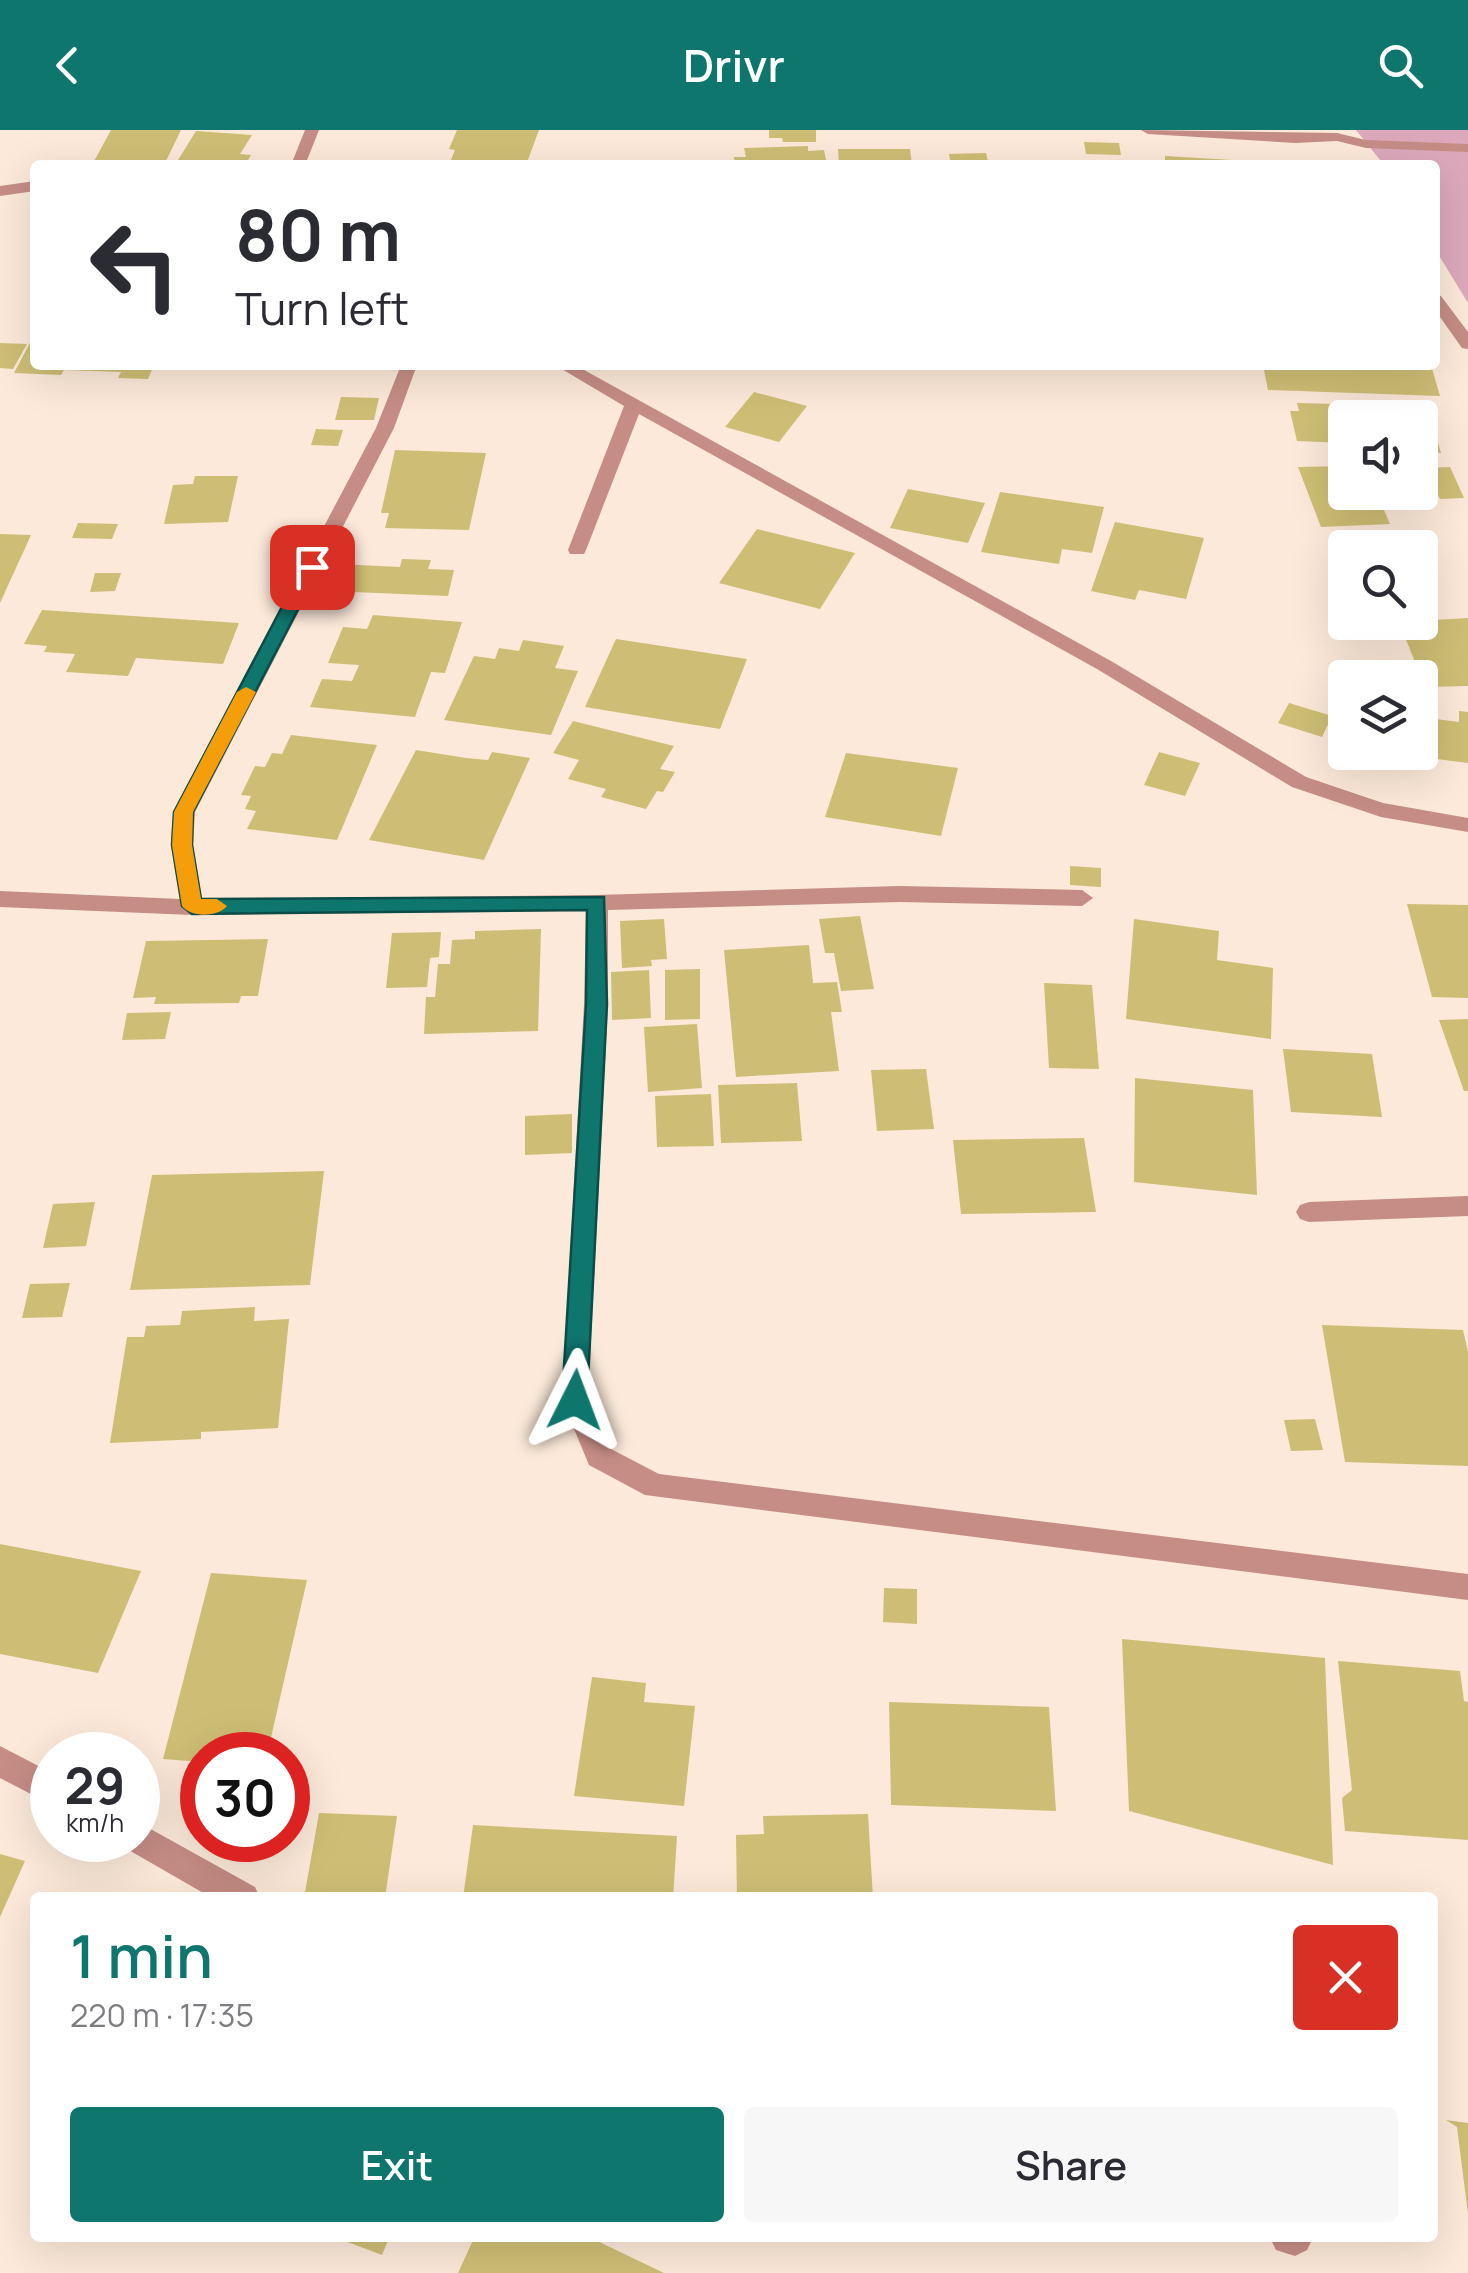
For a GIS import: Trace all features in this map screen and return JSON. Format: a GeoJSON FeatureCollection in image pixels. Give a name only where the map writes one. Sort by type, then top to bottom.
{"type":"FeatureCollection","features":[{"type":"Feature","properties":{"kind":"street"},"geometry":{"type":"LineString","coordinates":[[300,160],[312,130]]}},
{"type":"Feature","properties":{"kind":"street"},"geometry":{"type":"LineString","coordinates":[[1148,130],[1294,139],[1336,134],[1366,144],[1468,148]]}},
{"type":"Feature","properties":{"kind":"street"},"geometry":{"type":"LineString","coordinates":[[1366,144],[1368,160]]}},
{"type":"Feature","properties":{"kind":"street"},"geometry":{"type":"LineString","coordinates":[[0,191],[30,187]]}},
{"type":"Feature","properties":{"kind":"street"},"geometry":{"type":"LineString","coordinates":[[1444,323],[1468,344]]}},
{"type":"Feature","properties":{"kind":"street"},"geometry":{"type":"LineString","coordinates":[[192,906],[182,845],[184,812],[385,428],[406,370]]}},
{"type":"Feature","properties":{"kind":"street"},"geometry":{"type":"LineString","coordinates":[[572,370],[1104,665],[1262,763],[1300,782],[1380,810],[1468,825]]}},
{"type":"Feature","properties":{"kind":"street"},"geometry":{"type":"LineString","coordinates":[[577,550],[633,406]]}},
{"type":"Feature","properties":{"kind":"street"},"geometry":{"type":"LineString","coordinates":[[0,898],[192,906],[597,902],[832,893],[1082,898]]}},
{"type":"Feature","properties":{"kind":"street"},"geometry":{"type":"LineString","coordinates":[[597,902],[596,1004],[575,1400],[599,1456],[655,1486],[1468,1587]]}},
{"type":"Feature","properties":{"kind":"street"},"geometry":{"type":"LineString","coordinates":[[1309,1212],[1468,1206]]}},
{"type":"Feature","properties":{"kind":"street"},"geometry":{"type":"LineString","coordinates":[[0,1761],[30,1778]]}},
{"type":"Feature","properties":{"kind":"street"},"geometry":{"type":"LineString","coordinates":[[160,1850],[233,1892]]}},
{"type":"Feature","properties":{"kind":"shaded area"},"geometry":{"type":"Polygon","coordinates":[[[1356,130],[1468,130],[1468,303],[1440,257],[1440,160],[1380,160],[1356,130]]]}},
{"type":"Feature","properties":{"kind":"building"},"geometry":{"type":"Polygon","coordinates":[[[111,130],[181,130],[166,160],[95,160],[111,130]]]}},
{"type":"Feature","properties":{"kind":"building"},"geometry":{"type":"Polygon","coordinates":[[[457,130],[539,130],[528,160],[451,160],[455,150],[449,149],[457,130]]]}},
{"type":"Feature","properties":{"kind":"building"},"geometry":{"type":"Polygon","coordinates":[[[769,130],[816,130],[816,142],[783,142],[782,138],[769,138],[769,130]]]}},
{"type":"Feature","properties":{"kind":"building"},"geometry":{"type":"Polygon","coordinates":[[[196,131],[252,135],[240,154],[251,155],[248,160],[178,160],[196,131]]]}},
{"type":"Feature","properties":{"kind":"building"},"geometry":{"type":"Polygon","coordinates":[[[1084,142],[1119,143],[1121,155],[1086,154],[1084,142]]]}},
{"type":"Feature","properties":{"kind":"building"},"geometry":{"type":"Polygon","coordinates":[[[808,146],[808,151],[824,150],[826,160],[734,160],[746,157],[744,148],[808,146]]]}},
{"type":"Feature","properties":{"kind":"building"},"geometry":{"type":"Polygon","coordinates":[[[838,149],[910,149],[911,160],[839,160],[838,149]]]}},
{"type":"Feature","properties":{"kind":"building"},"geometry":{"type":"Polygon","coordinates":[[[986,153],[988,160],[950,160],[949,154],[986,153]]]}},
{"type":"Feature","properties":{"kind":"building"},"geometry":{"type":"Polygon","coordinates":[[[1165,156],[1232,160],[1165,160],[1165,156]]]}},
{"type":"Feature","properties":{"kind":"building"},"geometry":{"type":"Polygon","coordinates":[[[0,343],[27,344],[13,369],[0,368],[0,343]]]}},
{"type":"Feature","properties":{"kind":"building"},"geometry":{"type":"Polygon","coordinates":[[[30,343],[30,370],[64,370],[61,375],[14,373],[30,343]]]}},
{"type":"Feature","properties":{"kind":"building"},"geometry":{"type":"Polygon","coordinates":[[[64,370],[152,370],[148,379],[118,378],[121,372],[64,370]]]}},
{"type":"Feature","properties":{"kind":"building"},"geometry":{"type":"Polygon","coordinates":[[[1264,370],[1432,370],[1440,396],[1268,390],[1264,370]]]}},
{"type":"Feature","properties":{"kind":"building"},"geometry":{"type":"Polygon","coordinates":[[[754,392],[807,406],[779,442],[725,427],[754,392]]]}},
{"type":"Feature","properties":{"kind":"building"},"geometry":{"type":"Polygon","coordinates":[[[341,397],[379,398],[374,420],[335,420],[341,397]]]}},
{"type":"Feature","properties":{"kind":"building"},"geometry":{"type":"Polygon","coordinates":[[[1297,403],[1328,404],[1328,442],[1297,441],[1290,411],[1299,411],[1297,403]]]}},
{"type":"Feature","properties":{"kind":"building"},"geometry":{"type":"Polygon","coordinates":[[[316,429],[343,430],[338,446],[311,445],[316,429]]]}},
{"type":"Feature","properties":{"kind":"building"},"geometry":{"type":"Polygon","coordinates":[[[395,450],[486,453],[469,530],[385,528],[389,513],[381,513],[395,450]]]}},
{"type":"Feature","properties":{"kind":"building"},"geometry":{"type":"Polygon","coordinates":[[[1328,466],[1328,510],[1384,510],[1390,524],[1321,527],[1298,467],[1328,466]]]}},
{"type":"Feature","properties":{"kind":"building"},"geometry":{"type":"Polygon","coordinates":[[[1438,467],[1450,467],[1464,498],[1440,499],[1438,467]]]}},
{"type":"Feature","properties":{"kind":"building"},"geometry":{"type":"Polygon","coordinates":[[[195,476],[238,476],[228,522],[164,524],[173,485],[193,484],[195,476]]]}},
{"type":"Feature","properties":{"kind":"building"},"geometry":{"type":"Polygon","coordinates":[[[908,489],[985,503],[968,543],[890,528],[908,489]]]}},
{"type":"Feature","properties":{"kind":"building"},"geometry":{"type":"Polygon","coordinates":[[[1000,492],[1104,507],[1092,553],[1062,549],[1059,564],[981,552],[1000,492]]]}},
{"type":"Feature","properties":{"kind":"building"},"geometry":{"type":"Polygon","coordinates":[[[1115,522],[1204,538],[1186,599],[1139,590],[1135,600],[1091,591],[1115,522]]]}},
{"type":"Feature","properties":{"kind":"building"},"geometry":{"type":"Polygon","coordinates":[[[78,523],[118,524],[112,539],[72,538],[78,523]]]}},
{"type":"Feature","properties":{"kind":"building"},"geometry":{"type":"Polygon","coordinates":[[[757,529],[855,553],[820,609],[719,583],[757,529]]]}},
{"type":"Feature","properties":{"kind":"building"},"geometry":{"type":"Polygon","coordinates":[[[0,534],[31,535],[0,603],[0,534]]]}},
{"type":"Feature","properties":{"kind":"building"},"geometry":{"type":"Polygon","coordinates":[[[402,559],[431,560],[428,569],[454,570],[448,596],[330,591],[338,564],[400,567],[402,559]]]}},
{"type":"Feature","properties":{"kind":"building"},"geometry":{"type":"Polygon","coordinates":[[[95,573],[121,573],[115,591],[90,592],[95,573]]]}},
{"type":"Feature","properties":{"kind":"building"},"geometry":{"type":"Polygon","coordinates":[[[42,610],[239,623],[223,664],[136,658],[128,676],[66,672],[75,654],[44,652],[47,646],[24,644],[42,610]]]}},
{"type":"Feature","properties":{"kind":"building"},"geometry":{"type":"Polygon","coordinates":[[[373,615],[462,622],[445,673],[431,672],[415,717],[310,707],[322,679],[352,681],[359,665],[328,663],[343,627],[367,629],[373,615]]]}},
{"type":"Feature","properties":{"kind":"building"},"geometry":{"type":"Polygon","coordinates":[[[1468,618],[1468,686],[1438,687],[1438,660],[1414,660],[1406,640],[1438,640],[1438,620],[1468,618]]]}},
{"type":"Feature","properties":{"kind":"building"},"geometry":{"type":"Polygon","coordinates":[[[616,639],[747,659],[720,729],[585,707],[616,639]]]}},
{"type":"Feature","properties":{"kind":"building"},"geometry":{"type":"Polygon","coordinates":[[[523,640],[564,646],[555,668],[578,671],[551,735],[444,720],[474,656],[495,659],[499,648],[519,651],[523,640]]]}},
{"type":"Feature","properties":{"kind":"building"},"geometry":{"type":"Polygon","coordinates":[[[1289,703],[1328,715],[1322,737],[1278,723],[1289,703]]]}},
{"type":"Feature","properties":{"kind":"building"},"geometry":{"type":"Polygon","coordinates":[[[1459,711],[1468,712],[1468,763],[1438,759],[1438,719],[1459,722],[1459,711]]]}},
{"type":"Feature","properties":{"kind":"building"},"geometry":{"type":"Polygon","coordinates":[[[573,721],[674,746],[660,769],[675,772],[663,792],[657,791],[646,809],[601,797],[606,789],[568,779],[579,760],[553,753],[573,721]]]}},
{"type":"Feature","properties":{"kind":"building"},"geometry":{"type":"Polygon","coordinates":[[[291,735],[377,745],[337,840],[247,829],[256,811],[245,809],[251,796],[241,795],[255,766],[265,767],[272,753],[282,754],[291,735]]]}},
{"type":"Feature","properties":{"kind":"building"},"geometry":{"type":"Polygon","coordinates":[[[416,750],[488,760],[492,752],[530,758],[484,860],[369,840],[416,750]]]}},
{"type":"Feature","properties":{"kind":"building"},"geometry":{"type":"Polygon","coordinates":[[[1159,752],[1200,763],[1185,796],[1144,785],[1159,752]]]}},
{"type":"Feature","properties":{"kind":"building"},"geometry":{"type":"Polygon","coordinates":[[[846,753],[958,768],[941,836],[825,817],[846,753]]]}},
{"type":"Feature","properties":{"kind":"building"},"geometry":{"type":"Polygon","coordinates":[[[1070,866],[1101,868],[1101,887],[1070,885],[1070,866]]]}},
{"type":"Feature","properties":{"kind":"building"},"geometry":{"type":"Polygon","coordinates":[[[1407,904],[1468,905],[1468,998],[1432,997],[1407,904]]]}},
{"type":"Feature","properties":{"kind":"building"},"geometry":{"type":"Polygon","coordinates":[[[860,916],[874,989],[841,991],[834,953],[825,953],[819,919],[860,916]]]}},
{"type":"Feature","properties":{"kind":"building"},"geometry":{"type":"Polygon","coordinates":[[[664,919],[667,959],[651,960],[652,966],[622,968],[620,921],[664,919]]]}},
{"type":"Feature","properties":{"kind":"building"},"geometry":{"type":"Polygon","coordinates":[[[1134,919],[1219,931],[1217,960],[1273,968],[1271,1039],[1126,1019],[1134,919]]]}},
{"type":"Feature","properties":{"kind":"building"},"geometry":{"type":"Polygon","coordinates":[[[541,929],[538,1031],[424,1034],[426,997],[435,997],[438,964],[450,964],[452,940],[475,939],[475,931],[541,929]]]}},
{"type":"Feature","properties":{"kind":"building"},"geometry":{"type":"Polygon","coordinates":[[[441,932],[439,957],[430,958],[427,987],[386,988],[392,933],[441,932]]]}},
{"type":"Feature","properties":{"kind":"building"},"geometry":{"type":"Polygon","coordinates":[[[268,939],[258,996],[241,996],[239,1003],[154,1004],[156,997],[133,998],[146,941],[268,939]]]}},
{"type":"Feature","properties":{"kind":"building"},"geometry":{"type":"Polygon","coordinates":[[[809,945],[813,983],[837,982],[842,1012],[831,1012],[839,1071],[736,1077],[724,950],[809,945]]]}},
{"type":"Feature","properties":{"kind":"building"},"geometry":{"type":"Polygon","coordinates":[[[700,969],[700,1019],[665,1020],[665,970],[700,969]]]}},
{"type":"Feature","properties":{"kind":"building"},"geometry":{"type":"Polygon","coordinates":[[[649,970],[651,1018],[612,1020],[611,972],[649,970]]]}},
{"type":"Feature","properties":{"kind":"building"},"geometry":{"type":"Polygon","coordinates":[[[1044,983],[1092,985],[1099,1069],[1049,1068],[1044,983]]]}},
{"type":"Feature","properties":{"kind":"building"},"geometry":{"type":"Polygon","coordinates":[[[171,1012],[165,1039],[122,1040],[127,1013],[171,1012]]]}},
{"type":"Feature","properties":{"kind":"building"},"geometry":{"type":"Polygon","coordinates":[[[1468,1019],[1468,1091],[1464,1091],[1439,1020],[1468,1019]]]}},
{"type":"Feature","properties":{"kind":"building"},"geometry":{"type":"Polygon","coordinates":[[[697,1024],[702,1088],[648,1092],[644,1027],[697,1024]]]}},
{"type":"Feature","properties":{"kind":"building"},"geometry":{"type":"Polygon","coordinates":[[[1283,1049],[1372,1054],[1382,1117],[1291,1112],[1283,1049]]]}},
{"type":"Feature","properties":{"kind":"building"},"geometry":{"type":"Polygon","coordinates":[[[926,1069],[934,1129],[877,1131],[871,1070],[926,1069]]]}},
{"type":"Feature","properties":{"kind":"building"},"geometry":{"type":"Polygon","coordinates":[[[1135,1078],[1253,1090],[1257,1195],[1134,1182],[1135,1078]]]}},
{"type":"Feature","properties":{"kind":"building"},"geometry":{"type":"Polygon","coordinates":[[[797,1083],[802,1141],[721,1143],[718,1085],[797,1083]]]}},
{"type":"Feature","properties":{"kind":"building"},"geometry":{"type":"Polygon","coordinates":[[[711,1094],[714,1146],[657,1147],[655,1096],[711,1094]]]}},
{"type":"Feature","properties":{"kind":"building"},"geometry":{"type":"Polygon","coordinates":[[[572,1114],[572,1153],[525,1155],[525,1116],[572,1114]]]}},
{"type":"Feature","properties":{"kind":"building"},"geometry":{"type":"Polygon","coordinates":[[[1084,1138],[1096,1212],[961,1214],[953,1140],[1084,1138]]]}},
{"type":"Feature","properties":{"kind":"building"},"geometry":{"type":"Polygon","coordinates":[[[324,1171],[310,1285],[130,1290],[152,1175],[324,1171]]]}},
{"type":"Feature","properties":{"kind":"building"},"geometry":{"type":"Polygon","coordinates":[[[95,1202],[86,1246],[43,1248],[53,1204],[95,1202]]]}},
{"type":"Feature","properties":{"kind":"building"},"geometry":{"type":"Polygon","coordinates":[[[70,1283],[62,1317],[22,1318],[30,1284],[70,1283]]]}},
{"type":"Feature","properties":{"kind":"building"},"geometry":{"type":"Polygon","coordinates":[[[255,1307],[254,1321],[289,1319],[278,1428],[201,1432],[201,1439],[110,1443],[127,1337],[144,1337],[146,1326],[180,1325],[182,1311],[255,1307]]]}},
{"type":"Feature","properties":{"kind":"building"},"geometry":{"type":"Polygon","coordinates":[[[1322,1325],[1463,1330],[1468,1352],[1468,1466],[1345,1462],[1322,1325]]]}},
{"type":"Feature","properties":{"kind":"building"},"geometry":{"type":"Polygon","coordinates":[[[1315,1419],[1323,1450],[1291,1451],[1284,1420],[1315,1419]]]}},
{"type":"Feature","properties":{"kind":"building"},"geometry":{"type":"Polygon","coordinates":[[[0,1544],[141,1571],[98,1673],[0,1654],[0,1544]]]}},
{"type":"Feature","properties":{"kind":"building"},"geometry":{"type":"Polygon","coordinates":[[[211,1573],[307,1580],[272,1732],[180,1732],[180,1760],[163,1759],[211,1573]]]}},
{"type":"Feature","properties":{"kind":"building"},"geometry":{"type":"Polygon","coordinates":[[[884,1588],[917,1589],[917,1624],[883,1622],[884,1588]]]}},
{"type":"Feature","properties":{"kind":"building"},"geometry":{"type":"Polygon","coordinates":[[[1122,1639],[1325,1658],[1333,1865],[1129,1811],[1122,1639]]]}},
{"type":"Feature","properties":{"kind":"building"},"geometry":{"type":"Polygon","coordinates":[[[1338,1661],[1460,1671],[1464,1701],[1468,1702],[1468,1840],[1345,1831],[1342,1798],[1352,1790],[1338,1661]]]}},
{"type":"Feature","properties":{"kind":"building"},"geometry":{"type":"Polygon","coordinates":[[[592,1677],[646,1683],[644,1702],[695,1706],[684,1806],[574,1796],[592,1677]]]}},
{"type":"Feature","properties":{"kind":"building"},"geometry":{"type":"Polygon","coordinates":[[[889,1702],[1049,1707],[1056,1811],[891,1805],[889,1702]]]}},
{"type":"Feature","properties":{"kind":"building"},"geometry":{"type":"Polygon","coordinates":[[[319,1813],[397,1816],[386,1892],[305,1892],[319,1813]]]}},
{"type":"Feature","properties":{"kind":"building"},"geometry":{"type":"Polygon","coordinates":[[[868,1814],[873,1892],[737,1892],[736,1835],[764,1834],[763,1816],[868,1814]]]}},
{"type":"Feature","properties":{"kind":"building"},"geometry":{"type":"Polygon","coordinates":[[[473,1825],[677,1836],[673,1892],[464,1892],[473,1825]]]}},
{"type":"Feature","properties":{"kind":"building"},"geometry":{"type":"Polygon","coordinates":[[[0,1854],[25,1861],[0,1917],[0,1854]]]}},
{"type":"Feature","properties":{"kind":"building"},"geometry":{"type":"Polygon","coordinates":[[[1446,2120],[1468,2123],[1468,2214],[1457,2127],[1446,2120]]]}},
{"type":"Feature","properties":{"kind":"building"},"geometry":{"type":"Polygon","coordinates":[[[348,2242],[387,2242],[382,2255],[348,2242]]]}},
{"type":"Feature","properties":{"kind":"building"},"geometry":{"type":"Polygon","coordinates":[[[472,2242],[599,2242],[664,2273],[458,2273],[472,2242]]]}},
{"type":"Feature","properties":{"kind":"slow traffic"},"geometry":{"type":"LineString","coordinates":[[217,906],[192,906],[182,845],[184,812],[246,692]]}},
{"type":"Feature","properties":{"kind":"route"},"geometry":{"type":"LineString","coordinates":[[312,567],[184,812],[182,845],[192,906],[597,902],[596,1004],[575,1400]]}}]}
